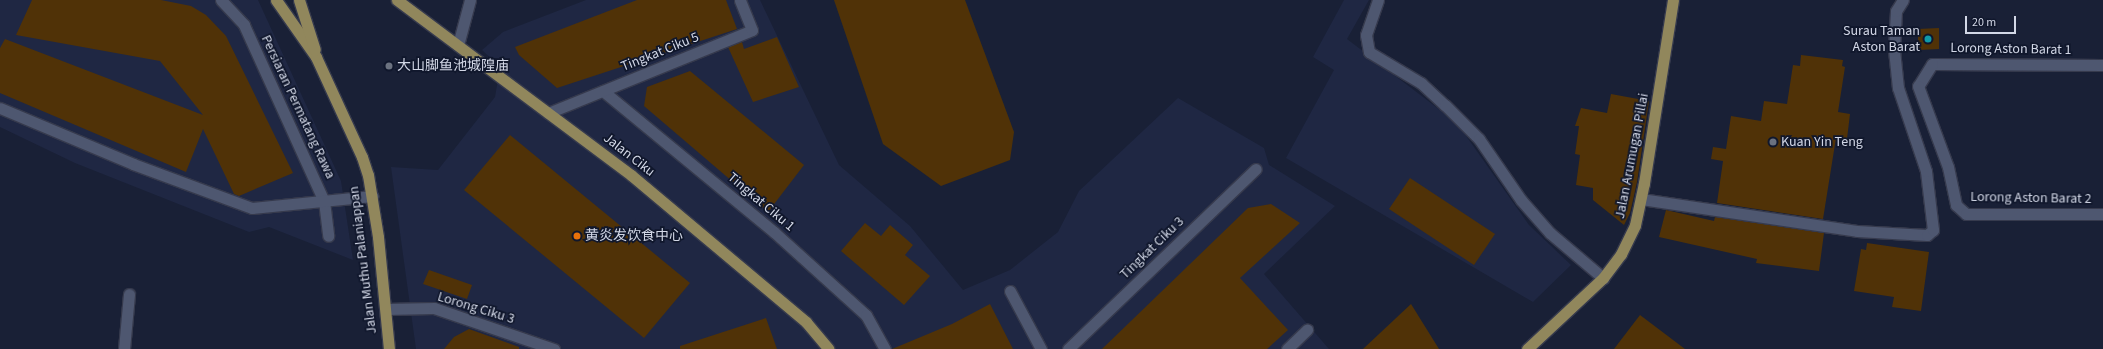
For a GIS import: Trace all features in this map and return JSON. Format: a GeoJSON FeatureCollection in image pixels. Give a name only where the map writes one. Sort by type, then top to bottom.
{"type":"FeatureCollection","features":[{"type":"Feature","properties":{"kind":"main road","name":"Jalan Muthu Palaniappan"},"geometry":{"type":"LineString","coordinates":[[276,0],[316,56],[362,157],[372,196],[386,309],[389,349]]}},
{"type":"Feature","properties":{"kind":"main road"},"geometry":{"type":"LineString","coordinates":[[299,0],[316,56]]}},
{"type":"Feature","properties":{"kind":"main road","name":"Jalan Ciku"},"geometry":{"type":"LineString","coordinates":[[398,0],[643,185],[806,322],[829,349]]}},
{"type":"Feature","properties":{"kind":"main road","name":"Jalan Arumugan Pillai"},"geometry":{"type":"LineString","coordinates":[[1528,349],[1604,278],[1622,254],[1635,225],[1642,199],[1673,0]]}},
{"type":"Feature","properties":{"kind":"street","name":"Persiaran Permatang Rawa"},"geometry":{"type":"LineString","coordinates":[[221,0],[244,25],[324,201],[328,236]]}},
{"type":"Feature","properties":{"kind":"street"},"geometry":{"type":"LineString","coordinates":[[458,45],[470,0]]}},
{"type":"Feature","properties":{"kind":"street","name":"Tingkat Ciku 5"},"geometry":{"type":"LineString","coordinates":[[548,113],[752,30],[740,0]]}},
{"type":"Feature","properties":{"kind":"street"},"geometry":{"type":"LineString","coordinates":[[1378,0],[1366,35],[1369,52],[1421,83],[1445,105],[1479,139],[1521,200],[1550,233],[1604,278]]}},
{"type":"Feature","properties":{"kind":"street"},"geometry":{"type":"LineString","coordinates":[[1642,199],[1857,231],[1927,235],[1933,230],[1926,171],[1898,88],[1894,49],[1896,11],[1903,0]]}},
{"type":"Feature","properties":{"kind":"street","name":"Lorong Aston Barat 1"},"geometry":{"type":"LineString","coordinates":[[1951,187],[1948,167],[1918,86],[1932,64],[2103,65]]}},
{"type":"Feature","properties":{"kind":"street","name":"Tingkat Ciku 1"},"geometry":{"type":"LineString","coordinates":[[603,91],[774,232],[866,315],[885,349]]}},
{"type":"Feature","properties":{"kind":"street"},"geometry":{"type":"LineString","coordinates":[[0,108],[133,164],[252,208],[372,196]]}},
{"type":"Feature","properties":{"kind":"street","name":"Tingkat Ciku 3"},"geometry":{"type":"LineString","coordinates":[[1068,349],[1256,169]]}},
{"type":"Feature","properties":{"kind":"street","name":"Lorong Aston Barat 2"},"geometry":{"type":"LineString","coordinates":[[1951,187],[1956,205],[1966,214],[2103,214]]}},
{"type":"Feature","properties":{"kind":"street"},"geometry":{"type":"LineString","coordinates":[[1010,291],[1041,349]]}},
{"type":"Feature","properties":{"kind":"street"},"geometry":{"type":"LineString","coordinates":[[124,349],[129,294]]}},
{"type":"Feature","properties":{"kind":"street","name":"Lorong Ciku 3"},"geometry":{"type":"LineString","coordinates":[[386,309],[434,308],[554,349]]}},
{"type":"Feature","properties":{"kind":"street"},"geometry":{"type":"LineString","coordinates":[[1287,349],[1308,330]]}},
{"type":"Feature","properties":{"kind":"shaded area"},"geometry":{"type":"Polygon","coordinates":[[[0,0],[258,0],[341,181],[353,260],[269,227],[249,232],[75,163],[0,127],[0,0]]]}},
{"type":"Feature","properties":{"kind":"shaded area"},"geometry":{"type":"Polygon","coordinates":[[[586,0],[760,0],[839,165],[910,226],[963,290],[1010,270],[1058,232],[1079,191],[1178,98],[1264,148],[1269,165],[1335,206],[1264,274],[1329,349],[416,349],[391,167],[438,170],[495,97],[500,67],[482,50],[503,32],[586,0]]]}},
{"type":"Feature","properties":{"kind":"shaded area"},"geometry":{"type":"Polygon","coordinates":[[[1344,0],[1369,0],[1347,39],[1457,123],[1529,225],[1571,265],[1533,302],[1286,158],[1334,70],[1313,57],[1344,0]]]}},
{"type":"Feature","properties":{"kind":"building"},"geometry":{"type":"Polygon","coordinates":[[[32,0],[161,0],[191,6],[206,15],[226,36],[293,173],[239,196],[234,194],[203,129],[186,172],[0,93],[0,48],[5,39],[203,115],[160,61],[16,35],[32,0]]]}},
{"type":"Feature","properties":{"kind":"building"},"geometry":{"type":"Polygon","coordinates":[[[637,0],[726,0],[737,29],[557,88],[519,55],[515,47],[637,0]]]}},
{"type":"Feature","properties":{"kind":"building"},"geometry":{"type":"Polygon","coordinates":[[[834,0],[965,0],[1014,132],[1010,160],[941,186],[883,144],[834,0]]]}},
{"type":"Feature","properties":{"kind":"building","name":"Surau Taman Aston Barat"},"geometry":{"type":"Polygon","coordinates":[[[1939,28],[1939,49],[1918,50],[1918,29],[1939,28]]]}},
{"type":"Feature","properties":{"kind":"building"},"geometry":{"type":"Polygon","coordinates":[[[777,37],[799,87],[753,102],[728,47],[742,42],[744,49],[777,37]]]}},
{"type":"Feature","properties":{"kind":"building"},"geometry":{"type":"Polygon","coordinates":[[[1801,55],[1843,60],[1842,66],[1845,67],[1838,112],[1850,114],[1847,139],[1836,138],[1823,219],[1717,203],[1723,161],[1711,159],[1713,147],[1726,149],[1731,116],[1761,121],[1764,101],[1787,104],[1793,65],[1800,66],[1801,55]]]}},
{"type":"Feature","properties":{"kind":"building"},"geometry":{"type":"Polygon","coordinates":[[[690,71],[804,165],[768,212],[644,106],[647,87],[690,71]]]}},
{"type":"Feature","properties":{"kind":"building"},"geometry":{"type":"Polygon","coordinates":[[[1611,94],[1649,101],[1637,182],[1630,213],[1624,225],[1593,200],[1593,188],[1576,185],[1580,155],[1575,154],[1579,126],[1575,126],[1581,108],[1607,113],[1611,94]]]}},
{"type":"Feature","properties":{"kind":"building","name":"黄炎发饮食中心"},"geometry":{"type":"Polygon","coordinates":[[[510,135],[690,283],[644,338],[464,190],[510,135]]]}},
{"type":"Feature","properties":{"kind":"building"},"geometry":{"type":"Polygon","coordinates":[[[1410,178],[1495,234],[1474,265],[1389,209],[1410,178]]]}},
{"type":"Feature","properties":{"kind":"building"},"geometry":{"type":"Polygon","coordinates":[[[1271,204],[1300,223],[1240,278],[1288,330],[1267,349],[1102,349],[1248,208],[1271,204]]]}},
{"type":"Feature","properties":{"kind":"building"},"geometry":{"type":"Polygon","coordinates":[[[1666,210],[1714,221],[1715,217],[1824,233],[1819,271],[1756,263],[1757,259],[1659,237],[1666,210]]]}},
{"type":"Feature","properties":{"kind":"building"},"geometry":{"type":"Polygon","coordinates":[[[865,223],[881,236],[890,225],[913,245],[905,255],[930,276],[904,305],[841,251],[865,223]]]}},
{"type":"Feature","properties":{"kind":"building"},"geometry":{"type":"Polygon","coordinates":[[[1867,243],[1929,252],[1921,311],[1892,307],[1894,297],[1854,291],[1861,249],[1866,250],[1867,243]]]}},
{"type":"Feature","properties":{"kind":"building"},"geometry":{"type":"Polygon","coordinates":[[[429,270],[472,285],[467,299],[423,284],[429,270]]]}},
{"type":"Feature","properties":{"kind":"building"},"geometry":{"type":"Polygon","coordinates":[[[990,304],[1013,349],[892,349],[952,324],[990,304]]]}},
{"type":"Feature","properties":{"kind":"building"},"geometry":{"type":"Polygon","coordinates":[[[1411,304],[1439,349],[1363,349],[1411,304]]]}},
{"type":"Feature","properties":{"kind":"building"},"geometry":{"type":"Polygon","coordinates":[[[1640,315],[1685,349],[1614,349],[1640,315]]]}},
{"type":"Feature","properties":{"kind":"building"},"geometry":{"type":"Polygon","coordinates":[[[766,318],[777,349],[680,349],[680,346],[766,318]]]}},
{"type":"Feature","properties":{"kind":"building"},"geometry":{"type":"Polygon","coordinates":[[[469,329],[519,347],[519,349],[444,349],[454,337],[469,329]]]}},
{"type":"Feature","properties":{"kind":"place","name":"Surau Taman Aston Barat"},"geometry":{"type":"Point","coordinates":[1928,39]}},
{"type":"Feature","properties":{"kind":"place","name":"大山脚鱼池城隍庙"},"geometry":{"type":"Point","coordinates":[389,66]}},
{"type":"Feature","properties":{"kind":"place","name":"Kuan Yin Teng"},"geometry":{"type":"Point","coordinates":[1773,142]}},
{"type":"Feature","properties":{"kind":"place","name":"黄炎发饮食中心"},"geometry":{"type":"Point","coordinates":[577,236]}}]}
